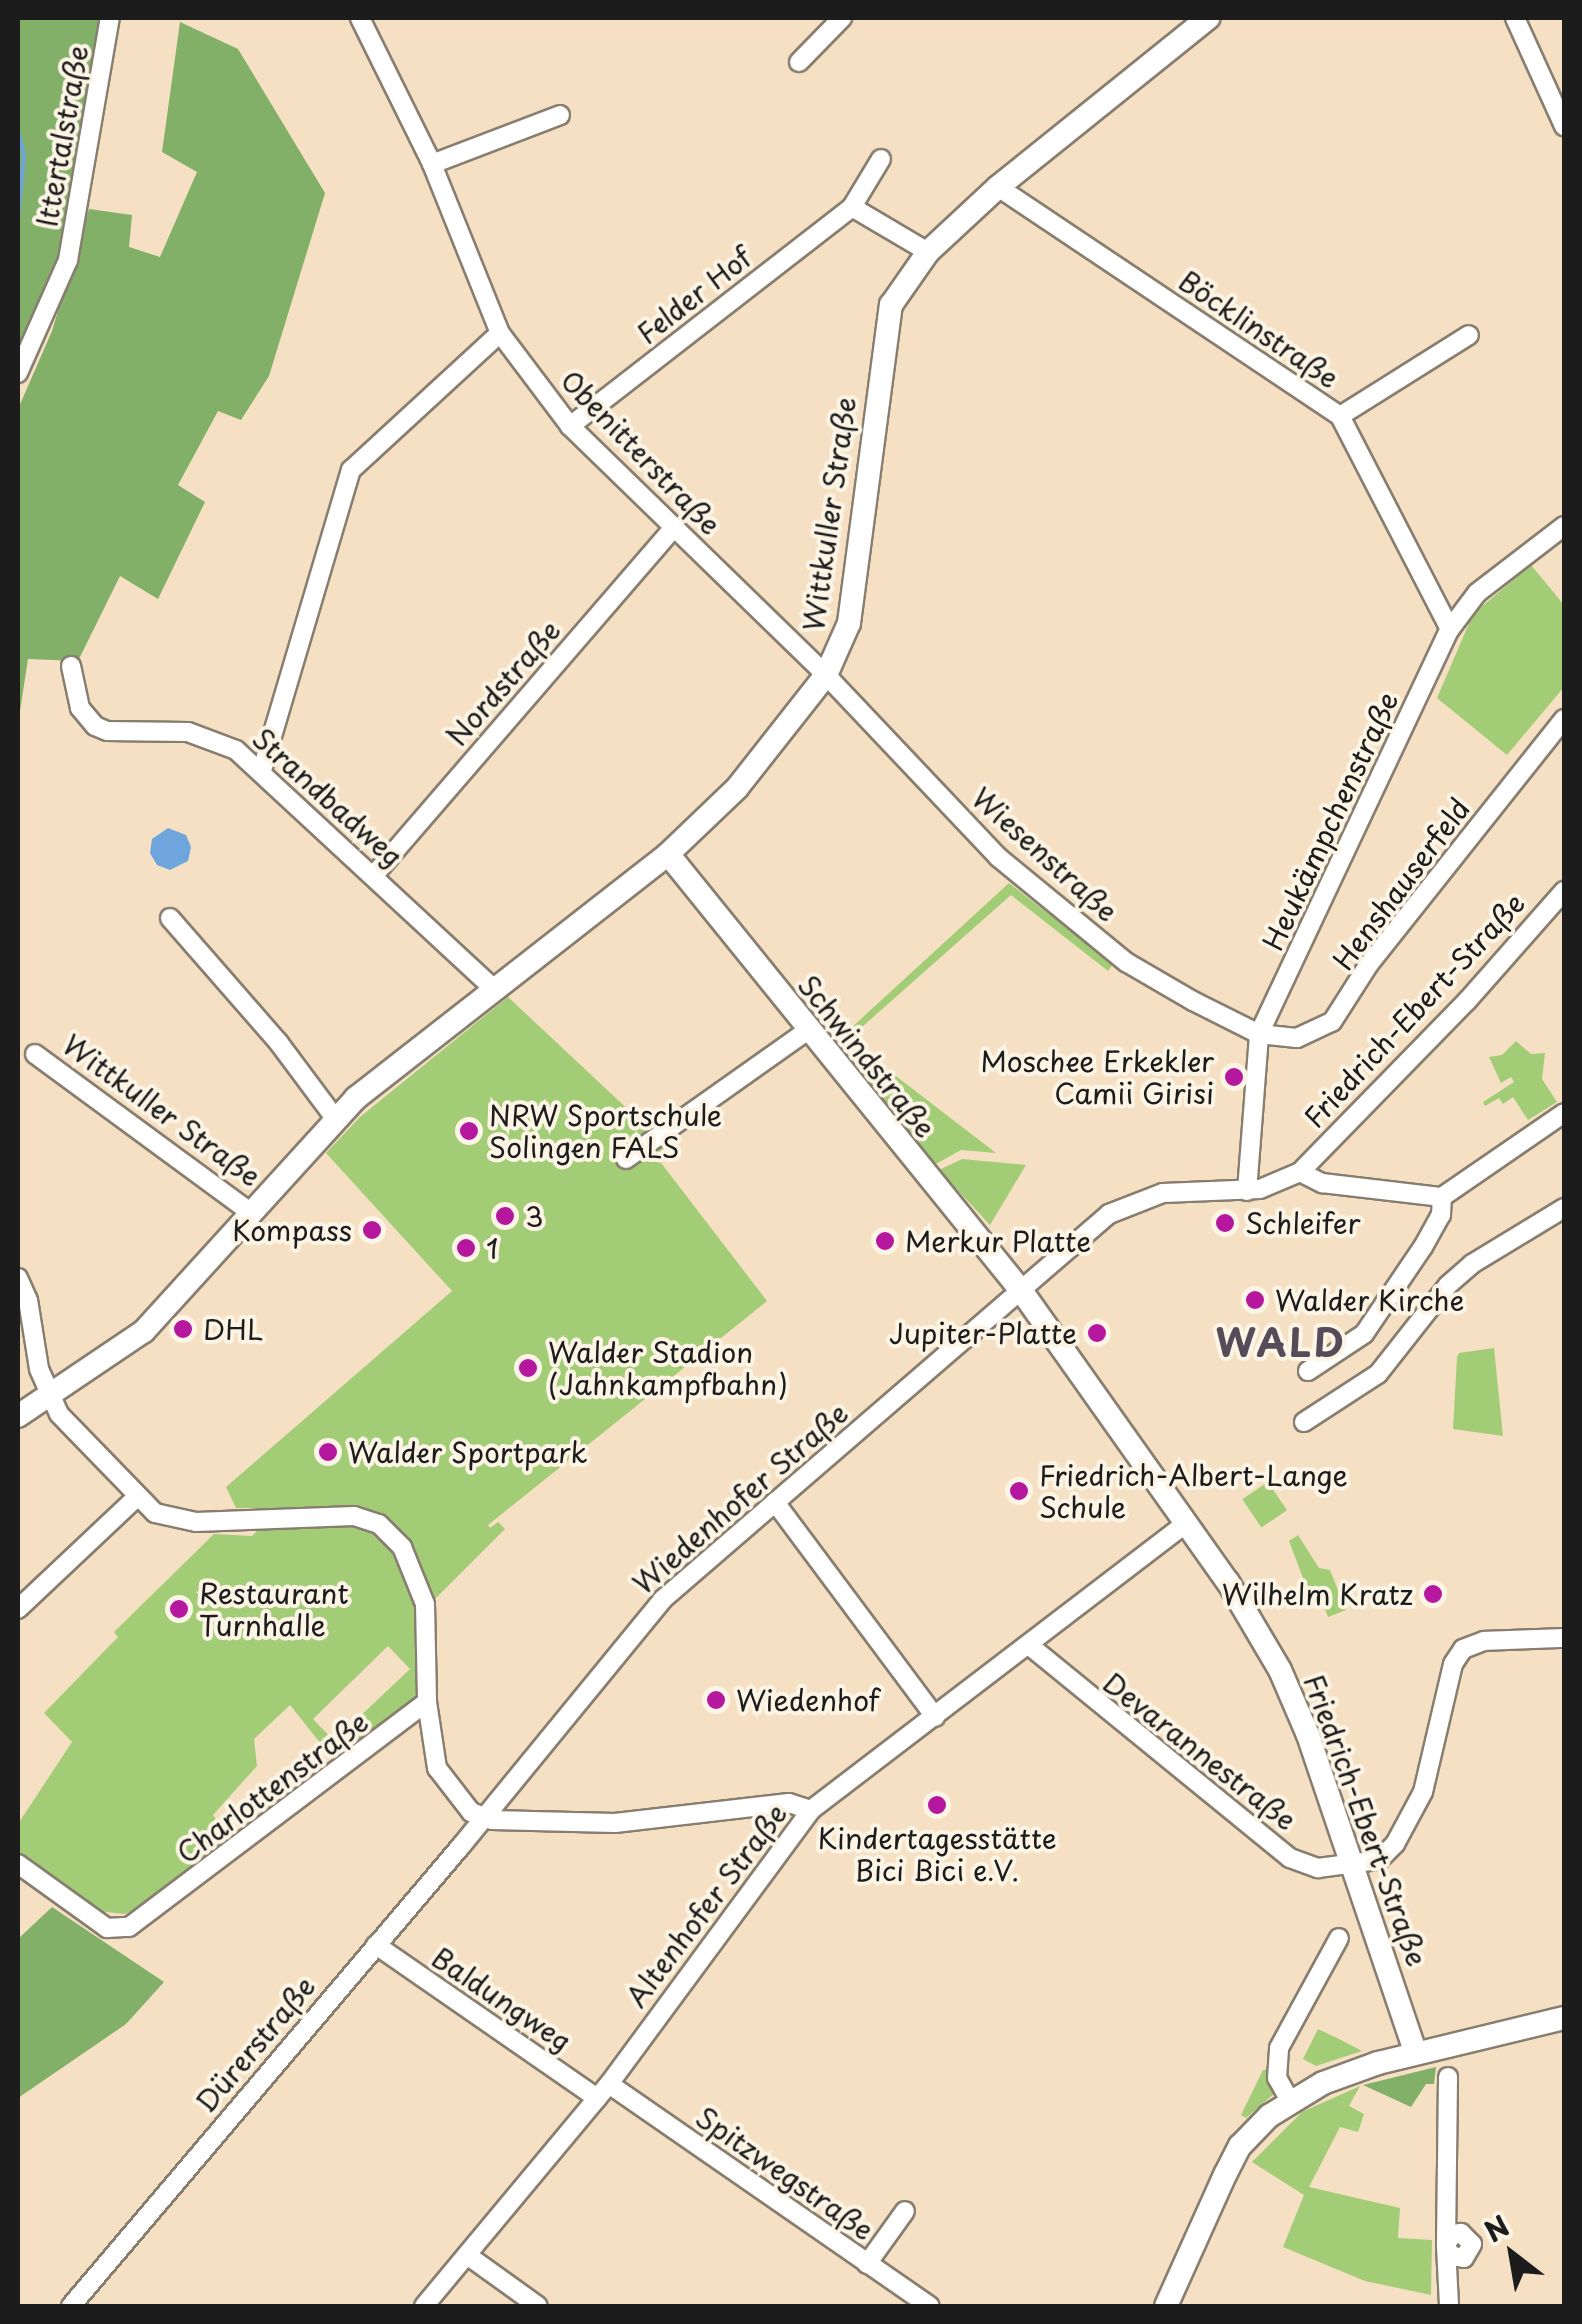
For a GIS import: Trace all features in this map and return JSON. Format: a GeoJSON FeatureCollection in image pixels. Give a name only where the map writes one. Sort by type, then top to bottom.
{"type":"FeatureCollection","features":[{"type":"Feature","properties":{"kind":"main road","name":"Wittkuller Straße"},"geometry":{"type":"LineString","coordinates":[[18,1416],[165,1313],[335,1118],[668,854],[732,794],[826,675],[849,623],[891,304],[928,252],[998,187],[1208,18]]}},
{"type":"Feature","properties":{"kind":"main road","name":"Schwindstraße"},"geometry":{"type":"LineString","coordinates":[[668,854],[1018,1298]]}},
{"type":"Feature","properties":{"kind":"main road","name":"Friedrich-Ebert-Straße"},"geometry":{"type":"LineString","coordinates":[[1018,1298],[1186,1523],[1280,1670],[1308,1735],[1415,2052]]}},
{"type":"Feature","properties":{"kind":"main road"},"geometry":{"type":"LineString","coordinates":[[1166,2306],[1240,2146],[1260,2124],[1290,2102],[1323,2083],[1415,2052],[1564,2018]]}},
{"type":"Feature","properties":{"kind":"street","name":"Ittertalstraße"},"geometry":{"type":"LineString","coordinates":[[18,373],[68,260],[110,18]]}},
{"type":"Feature","properties":{"kind":"street","name":"Obenitterstraße"},"geometry":{"type":"LineString","coordinates":[[360,18],[432,164],[500,333],[570,426],[826,675]]}},
{"type":"Feature","properties":{"kind":"street"},"geometry":{"type":"LineString","coordinates":[[799,62],[842,18]]}},
{"type":"Feature","properties":{"kind":"street"},"geometry":{"type":"LineString","coordinates":[[1515,18],[1564,126]]}},
{"type":"Feature","properties":{"kind":"street"},"geometry":{"type":"LineString","coordinates":[[432,164],[560,114]]}},
{"type":"Feature","properties":{"kind":"street","name":"Felder Hof"},"geometry":{"type":"LineString","coordinates":[[570,426],[852,207],[882,159]]}},
{"type":"Feature","properties":{"kind":"street","name":"Böcklinstraße"},"geometry":{"type":"LineString","coordinates":[[998,187],[1340,416],[1450,629]]}},
{"type":"Feature","properties":{"kind":"street"},"geometry":{"type":"LineString","coordinates":[[852,207],[928,252]]}},
{"type":"Feature","properties":{"kind":"street"},"geometry":{"type":"LineString","coordinates":[[262,770],[351,470],[500,333]]}},
{"type":"Feature","properties":{"kind":"street"},"geometry":{"type":"LineString","coordinates":[[1340,416],[1469,335]]}},
{"type":"Feature","properties":{"kind":"street","name":"Heukämpchenstraße"},"geometry":{"type":"LineString","coordinates":[[1248,1191],[1259,1034],[1450,629],[1476,592],[1564,526]]}},
{"type":"Feature","properties":{"kind":"street","name":"Nordstraße"},"geometry":{"type":"LineString","coordinates":[[374,875],[674,528]]}},
{"type":"Feature","properties":{"kind":"street","name":"Strandbadweg"},"geometry":{"type":"LineString","coordinates":[[71,666],[80,708],[95,726],[107,731],[209,737],[262,770],[494,989]]}},
{"type":"Feature","properties":{"kind":"street","name":"Wiesenstraße"},"geometry":{"type":"LineString","coordinates":[[826,675],[975,834],[1039,892],[1126,962],[1259,1034]]}},
{"type":"Feature","properties":{"kind":"street","name":"Henshauserfeld"},"geometry":{"type":"LineString","coordinates":[[1259,1034],[1297,1038],[1332,1022],[1379,950],[1564,720]]}},
{"type":"Feature","properties":{"kind":"street","name":"Friedrich-Ebert-Straße"},"geometry":{"type":"LineString","coordinates":[[1018,1298],[1052,1262],[1120,1208],[1163,1193],[1248,1191],[1275,1186],[1300,1172],[1467,1001],[1564,891]]}},
{"type":"Feature","properties":{"kind":"street"},"geometry":{"type":"LineString","coordinates":[[170,918],[278,1044],[335,1118]]}},
{"type":"Feature","properties":{"kind":"street"},"geometry":{"type":"LineString","coordinates":[[626,1158],[807,1032]]}},
{"type":"Feature","properties":{"kind":"street","name":"Wittkuller Straße"},"geometry":{"type":"LineString","coordinates":[[35,1054],[252,1214]]}},
{"type":"Feature","properties":{"kind":"street"},"geometry":{"type":"LineString","coordinates":[[1300,1172],[1322,1184],[1442,1197],[1564,1113]]}},
{"type":"Feature","properties":{"kind":"street"},"geometry":{"type":"LineString","coordinates":[[1308,1371],[1364,1334],[1424,1247],[1441,1216],[1442,1197]]}},
{"type":"Feature","properties":{"kind":"street"},"geometry":{"type":"LineString","coordinates":[[1304,1422],[1378,1374],[1448,1285],[1472,1264],[1564,1208]]}},
{"type":"Feature","properties":{"kind":"street"},"geometry":{"type":"LineString","coordinates":[[18,1278],[28,1300],[39,1369],[49,1395],[66,1424],[155,1513],[185,1522],[329,1514],[379,1524],[411,1558],[422,1589],[427,1702],[437,1768],[460,1802],[484,1818],[615,1823],[789,1803],[812,1810]]}},
{"type":"Feature","properties":{"kind":"street","name":"Wiedenhofer Straße"},"geometry":{"type":"LineString","coordinates":[[484,1818],[654,1608],[1018,1298]]}},
{"type":"Feature","properties":{"kind":"street"},"geometry":{"type":"LineString","coordinates":[[18,1609],[137,1497]]}},
{"type":"Feature","properties":{"kind":"street"},"geometry":{"type":"LineString","coordinates":[[775,1502],[936,1717]]}},
{"type":"Feature","properties":{"kind":"street","name":"Altenhofer Straße"},"geometry":{"type":"LineString","coordinates":[[424,2306],[603,2091],[812,1810],[1186,1523]]}},
{"type":"Feature","properties":{"kind":"street"},"geometry":{"type":"LineString","coordinates":[[1350,1865],[1379,1860],[1409,1820],[1429,1774],[1453,1664],[1463,1649],[1484,1641],[1564,1637]]}},
{"type":"Feature","properties":{"kind":"street","name":"Devarannestraße"},"geometry":{"type":"LineString","coordinates":[[1030,1646],[1290,1858],[1318,1868],[1350,1865]]}},
{"type":"Feature","properties":{"kind":"street","name":"Charlottenstraße"},"geometry":{"type":"LineString","coordinates":[[18,1864],[106,1928],[129,1927],[150,1916],[427,1702]]}},
{"type":"Feature","properties":{"kind":"street","name":"Dürerstraße"},"geometry":{"type":"LineString","coordinates":[[71,2306],[484,1818]]}},
{"type":"Feature","properties":{"kind":"street"},"geometry":{"type":"LineString","coordinates":[[1290,2102],[1278,2078],[1279,2048],[1339,1938]]}},
{"type":"Feature","properties":{"kind":"street","name":"Baldungweg"},"geometry":{"type":"LineString","coordinates":[[376,1946],[603,2091]]}},
{"type":"Feature","properties":{"kind":"street"},"geometry":{"type":"LineString","coordinates":[[1448,2077],[1450,2306]]}},
{"type":"Feature","properties":{"kind":"street","name":"Spitzwegstraße"},"geometry":{"type":"LineString","coordinates":[[603,2091],[930,2306]]}},
{"type":"Feature","properties":{"kind":"street"},"geometry":{"type":"LineString","coordinates":[[867,2264],[906,2211]]}},
{"type":"Feature","properties":{"kind":"street"},"geometry":{"type":"LineString","coordinates":[[467,2255],[538,2306]]}},
{"type":"Feature","properties":{"kind":"green space"},"geometry":{"type":"Polygon","coordinates":[[[18,18],[99,18],[60,251],[18,347],[18,18]]]}},
{"type":"Feature","properties":{"kind":"green space"},"geometry":{"type":"Polygon","coordinates":[[[180,22],[238,49],[325,193],[269,376],[241,420],[218,411],[178,485],[205,502],[158,599],[120,576],[78,661],[28,659],[18,724],[18,409],[52,331],[89,209],[132,215],[129,247],[160,257],[197,172],[162,152],[180,22]]]}},
{"type":"Feature","properties":{"kind":"green space"},"geometry":{"type":"Polygon","coordinates":[[[1531,565],[1564,605],[1564,687],[1507,755],[1437,698],[1473,614],[1531,565]]]}},
{"type":"Feature","properties":{"kind":"green space"},"geometry":{"type":"Polygon","coordinates":[[[1009,883],[1113,964],[1108,971],[1011,895],[854,1034],[850,1029],[1009,883]]]}},
{"type":"Feature","properties":{"kind":"green space","name":"Walder Sportpark"},"geometry":{"type":"Polygon","coordinates":[[[508,997],[667,1146],[655,1155],[767,1301],[488,1525],[490,1528],[498,1522],[505,1529],[417,1617],[423,1695],[337,1764],[290,1705],[254,1739],[257,1766],[213,1815],[230,1839],[146,1906],[124,1914],[91,1910],[18,1854],[18,1824],[72,1742],[44,1713],[118,1637],[114,1632],[214,1534],[252,1536],[270,1518],[274,1508],[236,1508],[226,1487],[452,1291],[326,1153],[360,1117],[508,997]],[[388,1646],[313,1719],[334,1741],[410,1669],[388,1646]]]}},
{"type":"Feature","properties":{"kind":"green space"},"geometry":{"type":"Polygon","coordinates":[[[1516,1041],[1531,1054],[1545,1053],[1542,1079],[1557,1102],[1528,1120],[1513,1097],[1503,1104],[1499,1098],[1485,1106],[1483,1102],[1514,1082],[1511,1077],[1501,1083],[1489,1057],[1502,1055],[1516,1041]]]}},
{"type":"Feature","properties":{"kind":"green space"},"geometry":{"type":"Polygon","coordinates":[[[875,1060],[996,1153],[961,1150],[934,1165],[857,1074],[875,1060]]]}},
{"type":"Feature","properties":{"kind":"green space"},"geometry":{"type":"Polygon","coordinates":[[[962,1159],[1026,1165],[990,1225],[939,1170],[962,1159]]]}},
{"type":"Feature","properties":{"kind":"green space"},"geometry":{"type":"Polygon","coordinates":[[[1494,1348],[1503,1436],[1453,1429],[1459,1353],[1494,1348]]]}},
{"type":"Feature","properties":{"kind":"green space"},"geometry":{"type":"Polygon","coordinates":[[[1268,1482],[1287,1510],[1261,1528],[1242,1499],[1268,1482]]]}},
{"type":"Feature","properties":{"kind":"green space"},"geometry":{"type":"Polygon","coordinates":[[[1298,1535],[1319,1568],[1330,1570],[1346,1610],[1328,1617],[1316,1585],[1310,1589],[1289,1541],[1298,1535]]]}},
{"type":"Feature","properties":{"kind":"green space"},"geometry":{"type":"Polygon","coordinates":[[[52,1907],[164,1982],[126,2024],[18,2098],[18,1939],[52,1907]]]}},
{"type":"Feature","properties":{"kind":"green space"},"geometry":{"type":"Polygon","coordinates":[[[1318,2029],[1362,2051],[1316,2066],[1303,2059],[1318,2029]]]}},
{"type":"Feature","properties":{"kind":"green space"},"geometry":{"type":"Polygon","coordinates":[[[1436,2067],[1434,2084],[1426,2084],[1411,2107],[1363,2085],[1436,2067]]]}},
{"type":"Feature","properties":{"kind":"green space"},"geometry":{"type":"Polygon","coordinates":[[[1270,2069],[1275,2093],[1246,2118],[1241,2115],[1263,2070],[1270,2069]]]}},
{"type":"Feature","properties":{"kind":"green space"},"geometry":{"type":"Polygon","coordinates":[[[1360,2086],[1349,2106],[1364,2114],[1358,2132],[1340,2127],[1309,2187],[1400,2208],[1398,2238],[1432,2240],[1431,2295],[1365,2281],[1283,2247],[1304,2195],[1252,2162],[1302,2112],[1360,2086]]]}},
{"type":"Feature","properties":{"kind":"water"},"geometry":{"type":"Polygon","coordinates":[[[168,828],[186,835],[191,847],[188,861],[170,870],[157,865],[150,853],[152,839],[168,828]]]}},
{"type":"Feature","properties":{"kind":"waterway"},"geometry":{"type":"LineString","coordinates":[[18,131],[24,155],[18,219]]}},
{"type":"Feature","properties":{"kind":"place","name":"Moschee Erkekler Camii Girisi"},"geometry":{"type":"Point","coordinates":[1234,1077]}},
{"type":"Feature","properties":{"kind":"place","name":"NRW Sportschule Solingen FALS"},"geometry":{"type":"Point","coordinates":[469,1131]}},
{"type":"Feature","properties":{"kind":"place","name":"3"},"geometry":{"type":"Point","coordinates":[505,1216]}},
{"type":"Feature","properties":{"kind":"place","name":"Schleifer"},"geometry":{"type":"Point","coordinates":[1225,1223]}},
{"type":"Feature","properties":{"kind":"place","name":"Kompass"},"geometry":{"type":"Point","coordinates":[372,1230]}},
{"type":"Feature","properties":{"kind":"place","name":"Merkur Platte"},"geometry":{"type":"Point","coordinates":[885,1241]}},
{"type":"Feature","properties":{"kind":"place","name":"1"},"geometry":{"type":"Point","coordinates":[466,1248]}},
{"type":"Feature","properties":{"kind":"place","name":"Walder Kirche"},"geometry":{"type":"Point","coordinates":[1255,1300]}},
{"type":"Feature","properties":{"kind":"place","name":"DHL"},"geometry":{"type":"Point","coordinates":[183,1329]}},
{"type":"Feature","properties":{"kind":"place","name":"Jupiter-Platte"},"geometry":{"type":"Point","coordinates":[1097,1333]}},
{"type":"Feature","properties":{"kind":"place","name":"Walder Stadion (Jahnkampfbahn)"},"geometry":{"type":"Point","coordinates":[528,1368]}},
{"type":"Feature","properties":{"kind":"place","name":"Walder Sportpark"},"geometry":{"type":"Point","coordinates":[328,1452]}},
{"type":"Feature","properties":{"kind":"place","name":"Friedrich-Albert-Lange Schule"},"geometry":{"type":"Point","coordinates":[1019,1491]}},
{"type":"Feature","properties":{"kind":"place","name":"Wilhelm Kratz"},"geometry":{"type":"Point","coordinates":[1433,1594]}},
{"type":"Feature","properties":{"kind":"place","name":"Restaurant Turnhalle"},"geometry":{"type":"Point","coordinates":[179,1609]}},
{"type":"Feature","properties":{"kind":"place","name":"Wiedenhof"},"geometry":{"type":"Point","coordinates":[716,1700]}},
{"type":"Feature","properties":{"kind":"place","name":"Kindertagesstätte Bici Bici e.V."},"geometry":{"type":"Point","coordinates":[937,1805]}},
{"type":"Feature","properties":{"kind":"district","name":"WALD"},"geometry":{"type":"Point","coordinates":[1281,1342]}}]}
